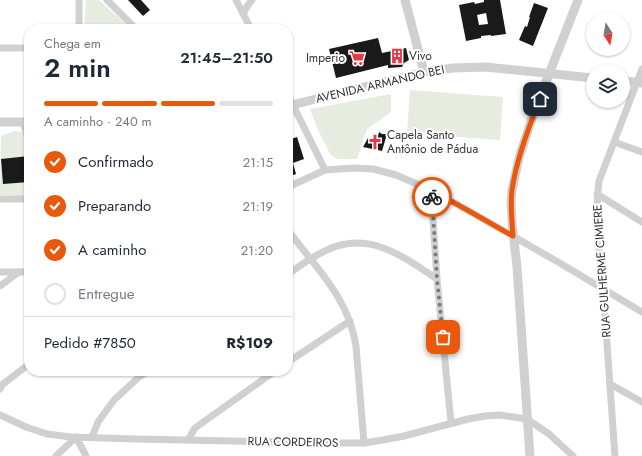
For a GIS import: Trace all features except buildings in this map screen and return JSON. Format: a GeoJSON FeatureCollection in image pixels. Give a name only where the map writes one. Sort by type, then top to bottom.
{"type":"FeatureCollection","features":[{"type":"Feature","properties":{"kind":"street"},"geometry":{"type":"LineString","coordinates":[[79,0],[79,24]]}},
{"type":"Feature","properties":{"kind":"street"},"geometry":{"type":"LineString","coordinates":[[107,0],[131,24]]}},
{"type":"Feature","properties":{"kind":"street"},"geometry":{"type":"LineString","coordinates":[[236,0],[248,24]]}},
{"type":"Feature","properties":{"kind":"street"},"geometry":{"type":"LineString","coordinates":[[243,14],[252,0]]}},
{"type":"Feature","properties":{"kind":"street"},"geometry":{"type":"LineString","coordinates":[[405,0],[424,72]]}},
{"type":"Feature","properties":{"kind":"street"},"geometry":{"type":"LineString","coordinates":[[530,456],[517,267],[513,236],[512,190],[519,158],[534,112],[578,0]]}},
{"type":"Feature","properties":{"kind":"street"},"geometry":{"type":"LineString","coordinates":[[0,48],[24,48]]}},
{"type":"Feature","properties":{"kind":"street","name":"AVENIDA ARMANDO BEI"},"geometry":{"type":"LineString","coordinates":[[293,105],[424,72],[453,68],[485,67],[586,77]]}},
{"type":"Feature","properties":{"kind":"street","name":"RUA GULHERME CIMIERE"},"geometry":{"type":"LineString","coordinates":[[615,456],[597,226],[597,194],[599,181],[639,83],[642,69]]}},
{"type":"Feature","properties":{"kind":"street"},"geometry":{"type":"LineString","coordinates":[[293,109],[325,170]]}},
{"type":"Feature","properties":{"kind":"street"},"geometry":{"type":"LineString","coordinates":[[0,122],[24,122]]}},
{"type":"Feature","properties":{"kind":"street"},"geometry":{"type":"LineString","coordinates":[[614,142],[642,152]]}},
{"type":"Feature","properties":{"kind":"street"},"geometry":{"type":"LineString","coordinates":[[293,185],[325,170],[354,168],[373,169],[396,175],[431,190],[469,211],[642,312]]}},
{"type":"Feature","properties":{"kind":"street"},"geometry":{"type":"LineString","coordinates":[[431,190],[437,279],[451,423]]}},
{"type":"Feature","properties":{"kind":"street"},"geometry":{"type":"LineString","coordinates":[[597,194],[642,222]]}},
{"type":"Feature","properties":{"kind":"street"},"geometry":{"type":"LineString","coordinates":[[0,199],[24,199]]}},
{"type":"Feature","properties":{"kind":"street"},"geometry":{"type":"LineString","coordinates":[[293,236],[311,258],[340,298],[346,309],[354,333],[356,346],[364,443]]}},
{"type":"Feature","properties":{"kind":"street"},"geometry":{"type":"LineString","coordinates":[[293,271],[311,258],[329,249],[359,242],[368,243],[387,249],[400,255],[437,279]]}},
{"type":"Feature","properties":{"kind":"street"},"geometry":{"type":"LineString","coordinates":[[0,272],[24,272]]}},
{"type":"Feature","properties":{"kind":"street"},"geometry":{"type":"LineString","coordinates":[[0,286],[19,272]]}},
{"type":"Feature","properties":{"kind":"street"},"geometry":{"type":"LineString","coordinates":[[293,359],[350,321]]}},
{"type":"Feature","properties":{"kind":"street"},"geometry":{"type":"LineString","coordinates":[[0,388],[24,368]]}},
{"type":"Feature","properties":{"kind":"street"},"geometry":{"type":"LineString","coordinates":[[92,437],[98,422],[114,400],[141,376]]}},
{"type":"Feature","properties":{"kind":"street"},"geometry":{"type":"LineString","coordinates":[[188,440],[195,428],[268,376]]}},
{"type":"Feature","properties":{"kind":"street"},"geometry":{"type":"LineString","coordinates":[[610,384],[642,402]]}},
{"type":"Feature","properties":{"kind":"street","name":"RUA CORDEIROS"},"geometry":{"type":"LineString","coordinates":[[0,415],[26,427],[47,434],[76,437],[364,443],[404,436],[468,419],[499,415],[527,419],[549,434],[574,456]]}},
{"type":"Feature","properties":{"kind":"street"},"geometry":{"type":"LineString","coordinates":[[56,456],[76,437],[86,456]]}},
{"type":"Feature","properties":{"kind":"shaded area"},"geometry":{"type":"Polygon","coordinates":[[[86,0],[99,0],[125,24],[84,24],[86,0]]]}},
{"type":"Feature","properties":{"kind":"shaded area"},"geometry":{"type":"Polygon","coordinates":[[[410,90],[503,97],[500,140],[407,133],[410,90]]]}},
{"type":"Feature","properties":{"kind":"shaded area"},"geometry":{"type":"Polygon","coordinates":[[[391,94],[391,112],[367,129],[357,159],[337,159],[330,154],[318,130],[310,109],[391,94]]]}},
{"type":"Feature","properties":{"kind":"shaded area"},"geometry":{"type":"Polygon","coordinates":[[[16,131],[22,132],[24,134],[24,196],[0,195],[1,136],[16,131]]]}},
{"type":"Feature","properties":{"kind":"way so far"},"geometry":{"type":"LineString","coordinates":[[432,197],[437,279],[443,337]]}},
{"type":"Feature","properties":{"kind":"place","name":"Vivo"},"geometry":{"type":"Point","coordinates":[397,56]}},
{"type":"Feature","properties":{"kind":"place","name":"Imperio"},"geometry":{"type":"Point","coordinates":[357,58]}},
{"type":"Feature","properties":{"kind":"place","name":"Capela Santo Antônio de Pádua"},"geometry":{"type":"Point","coordinates":[375,142]}},
{"type":"Feature","properties":{"kind":"route"},"geometry":{"type":"LineString","coordinates":[[432,197],[431,190],[513,236],[512,190],[519,158],[534,112],[540,99]]}}]}
